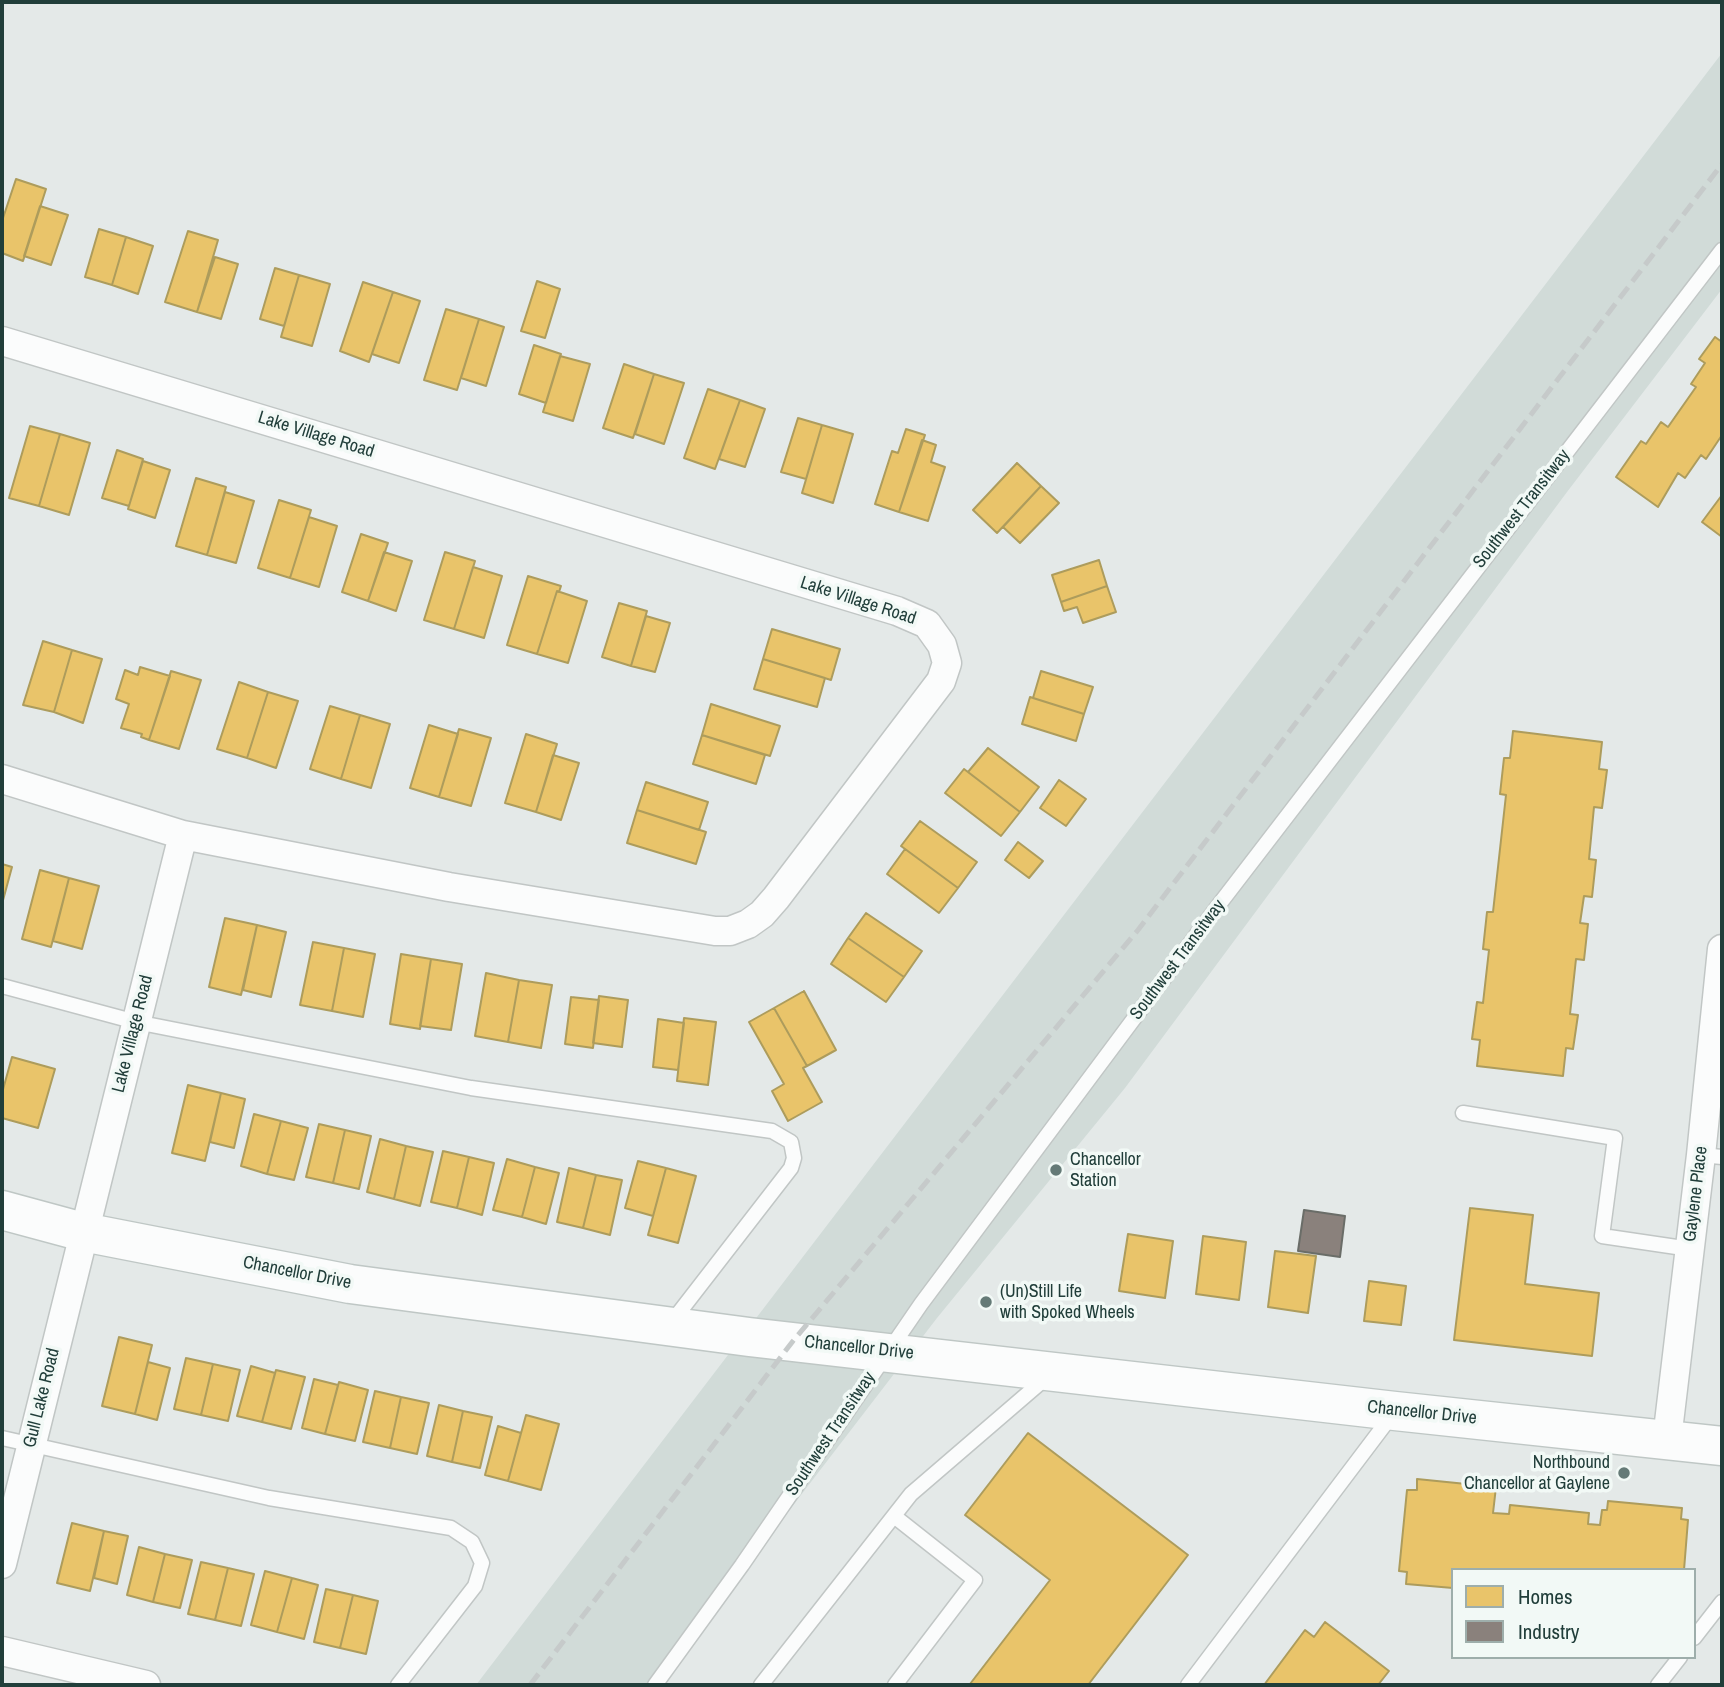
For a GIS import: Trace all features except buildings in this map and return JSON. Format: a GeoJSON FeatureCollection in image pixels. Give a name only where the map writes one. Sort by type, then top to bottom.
{"type":"FeatureCollection","features":[{"type":"Feature","properties":{"kind":"street","name":"Lake Village Road"},"geometry":{"type":"LineString","coordinates":[[2,341],[897,611],[927,624],[942,645],[947,663],[941,681],[776,898],[762,914],[748,924],[730,931],[715,931],[449,887],[183,835],[2,779]]}},
{"type":"Feature","properties":{"kind":"street","name":"Lake Village Road"},"geometry":{"type":"LineString","coordinates":[[83,1232],[183,835]]}},
{"type":"Feature","properties":{"kind":"street","name":"Gaylene Place"},"geometry":{"type":"LineString","coordinates":[[1667,1439],[1690,1249],[1712,1156],[1722,949]]}},
{"type":"Feature","properties":{"kind":"street","name":"Chancellor Drive"},"geometry":{"type":"LineString","coordinates":[[2,1210],[83,1232],[350,1284],[668,1326],[1395,1411],[1722,1446]]}},
{"type":"Feature","properties":{"kind":"street","name":"Gull Lake Road"},"geometry":{"type":"LineString","coordinates":[[2,1564],[83,1232]]}},
{"type":"Feature","properties":{"kind":"street"},"geometry":{"type":"LineString","coordinates":[[2,1651],[146,1685]]}},
{"type":"Feature","properties":{"kind":"lane","name":"Southwest Transitway"},"geometry":{"type":"LineString","coordinates":[[654,1685],[742,1566],[887,1351],[1221,902],[1722,250]]}},
{"type":"Feature","properties":{"kind":"lane"},"geometry":{"type":"LineString","coordinates":[[2,986],[136,1022],[471,1088],[772,1131],[791,1142],[794,1158],[791,1168],[668,1326]]}},
{"type":"Feature","properties":{"kind":"lane"},"geometry":{"type":"LineString","coordinates":[[1462,1112],[1615,1138],[1602,1236],[1690,1249]]}},
{"type":"Feature","properties":{"kind":"lane"},"geometry":{"type":"LineString","coordinates":[[761,1685],[911,1494],[1054,1371]]}},
{"type":"Feature","properties":{"kind":"lane"},"geometry":{"type":"LineString","coordinates":[[1188,1685],[1395,1411]]}},
{"type":"Feature","properties":{"kind":"lane"},"geometry":{"type":"LineString","coordinates":[[2,1438],[269,1498],[451,1528],[472,1542],[482,1563],[475,1586],[398,1685]]}},
{"type":"Feature","properties":{"kind":"lane"},"geometry":{"type":"LineString","coordinates":[[894,1516],[975,1580],[895,1685]]}},
{"type":"Feature","properties":{"kind":"lane"},"geometry":{"type":"LineString","coordinates":[[1696,1635],[1722,1602]]}},
{"type":"Feature","properties":{"kind":"lane"},"geometry":{"type":"LineString","coordinates":[[1658,1685],[1678,1659]]}},
{"type":"Feature","properties":{"kind":"shaded area"},"geometry":{"type":"Polygon","coordinates":[[[1722,53],[1722,289],[1567,492],[1125,1088],[937,1318],[655,1685],[476,1685],[1722,53]]]}},
{"type":"Feature","properties":{"kind":"railway"},"geometry":{"type":"LineString","coordinates":[[530,1685],[793,1341],[1138,930],[1722,164]]}},
{"type":"Feature","properties":{"kind":"place","name":"Chancellor Station"},"geometry":{"type":"Point","coordinates":[1056,1170]}},
{"type":"Feature","properties":{"kind":"place","name":"(Un)Still Life with Spoked Wheels"},"geometry":{"type":"Point","coordinates":[986,1302]}},
{"type":"Feature","properties":{"kind":"place","name":"Northbound Chancellor at Gaylene"},"geometry":{"type":"Point","coordinates":[1624,1473]}}]}
